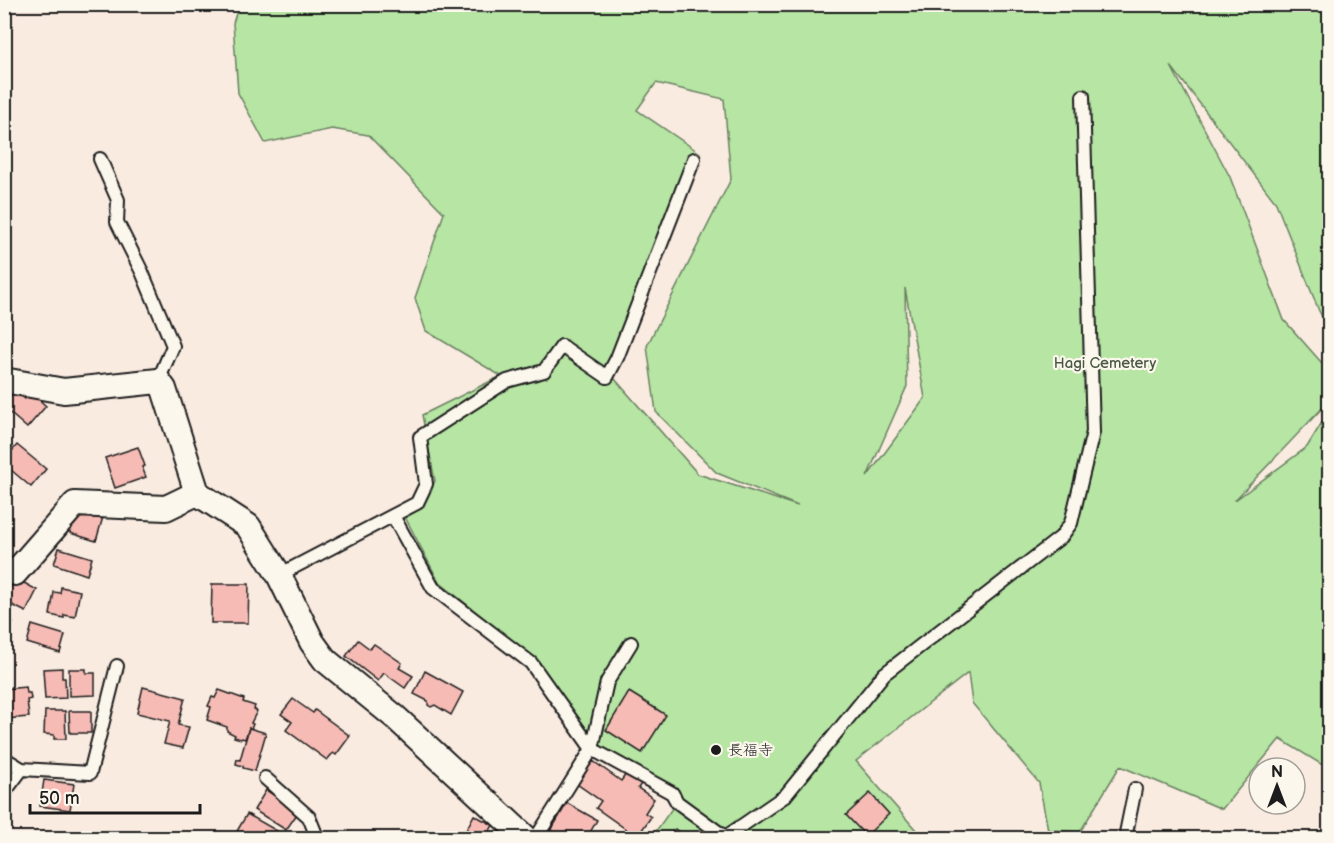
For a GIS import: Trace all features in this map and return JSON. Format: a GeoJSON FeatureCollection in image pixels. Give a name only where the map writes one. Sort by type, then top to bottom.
{"type":"FeatureCollection","features":[{"type":"Feature","properties":{"kind":"street"},"geometry":{"type":"LineString","coordinates":[[6,382],[64,391],[158,381],[164,389],[198,492],[248,526],[279,575],[312,642],[325,660],[395,717],[526,838]]}},
{"type":"Feature","properties":{"kind":"street"},"geometry":{"type":"LineString","coordinates":[[15,573],[75,504],[166,508],[198,492]]}},
{"type":"Feature","properties":{"kind":"lane"},"geometry":{"type":"LineString","coordinates":[[393,516],[433,588],[531,663],[592,749],[672,794],[677,802],[724,838],[785,796],[884,674],[1061,537],[1071,523],[1093,432],[1083,96]]}},
{"type":"Feature","properties":{"kind":"lane"},"geometry":{"type":"LineString","coordinates":[[100,159],[118,200],[117,222],[142,272],[173,346],[158,381]]}},
{"type":"Feature","properties":{"kind":"lane"},"geometry":{"type":"LineString","coordinates":[[279,575],[417,503],[426,484],[420,437],[507,381],[544,371],[562,346],[607,377],[617,358],[694,159]]}},
{"type":"Feature","properties":{"kind":"lane"},"geometry":{"type":"LineString","coordinates":[[536,838],[592,749],[607,682],[631,643]]}},
{"type":"Feature","properties":{"kind":"lane"},"geometry":{"type":"LineString","coordinates":[[4,758],[22,769],[90,773],[117,666]]}},
{"type":"Feature","properties":{"kind":"lane"},"geometry":{"type":"LineString","coordinates":[[4,793],[22,769]]}},
{"type":"Feature","properties":{"kind":"lane"},"geometry":{"type":"LineString","coordinates":[[265,778],[309,817],[315,832],[312,838]]}},
{"type":"Feature","properties":{"kind":"lane"},"geometry":{"type":"LineString","coordinates":[[1125,838],[1135,789]]}},
{"type":"Feature","properties":{"kind":"green space","name":"Hagi Cemetery"},"geometry":{"type":"Polygon","coordinates":[[[239,4],[1329,5],[1329,329],[1319,311],[1276,203],[1171,66],[1230,177],[1284,320],[1329,371],[1329,401],[1234,501],[1307,447],[1329,411],[1329,769],[1280,739],[1266,756],[1247,756],[1247,779],[1222,809],[1120,766],[1080,832],[1048,830],[1039,783],[972,703],[968,673],[856,761],[923,838],[651,838],[678,800],[591,743],[537,661],[439,582],[405,517],[422,508],[435,481],[422,415],[501,376],[426,331],[415,298],[444,213],[368,135],[332,129],[265,143],[238,93],[233,23],[239,4]],[[656,83],[637,110],[700,153],[614,378],[698,474],[798,506],[717,473],[656,412],[647,346],[731,179],[724,99],[656,83]],[[905,288],[907,386],[867,477],[925,398],[905,288]]]}},
{"type":"Feature","properties":{"kind":"building"},"geometry":{"type":"Polygon","coordinates":[[[12,388],[25,399],[31,392],[46,406],[27,428],[4,408],[4,396],[12,388]]]}},
{"type":"Feature","properties":{"kind":"building"},"geometry":{"type":"Polygon","coordinates":[[[17,445],[46,469],[31,487],[4,464],[4,460],[17,445]]]}},
{"type":"Feature","properties":{"kind":"building"},"geometry":{"type":"Polygon","coordinates":[[[138,447],[145,466],[142,467],[146,477],[115,488],[105,458],[138,447]]]}},
{"type":"Feature","properties":{"kind":"building"},"geometry":{"type":"Polygon","coordinates":[[[82,511],[103,517],[96,541],[70,533],[74,520],[80,517],[82,511]]]}},
{"type":"Feature","properties":{"kind":"building"},"geometry":{"type":"Polygon","coordinates":[[[59,548],[92,558],[87,575],[54,564],[59,548]]]}},
{"type":"Feature","properties":{"kind":"building"},"geometry":{"type":"Polygon","coordinates":[[[17,579],[37,590],[26,612],[4,601],[6,589],[9,590],[17,579]]]}},
{"type":"Feature","properties":{"kind":"building"},"geometry":{"type":"Polygon","coordinates":[[[212,584],[249,584],[248,623],[211,623],[212,584]]]}},
{"type":"Feature","properties":{"kind":"building"},"geometry":{"type":"Polygon","coordinates":[[[61,587],[80,591],[75,617],[64,615],[64,618],[50,615],[54,592],[60,593],[61,587]]]}},
{"type":"Feature","properties":{"kind":"building"},"geometry":{"type":"Polygon","coordinates":[[[4,613],[13,623],[4,631],[4,613]]]}},
{"type":"Feature","properties":{"kind":"building"},"geometry":{"type":"Polygon","coordinates":[[[32,625],[65,635],[60,653],[27,643],[32,625]]]}},
{"type":"Feature","properties":{"kind":"building"},"geometry":{"type":"Polygon","coordinates":[[[358,640],[370,649],[374,644],[402,663],[399,668],[413,676],[405,688],[384,673],[378,681],[346,656],[358,640]]]}},
{"type":"Feature","properties":{"kind":"building"},"geometry":{"type":"Polygon","coordinates":[[[62,668],[66,698],[45,699],[43,669],[62,668]]]}},
{"type":"Feature","properties":{"kind":"building"},"geometry":{"type":"Polygon","coordinates":[[[69,669],[86,669],[86,673],[95,673],[95,695],[69,696],[69,669]]]}},
{"type":"Feature","properties":{"kind":"building"},"geometry":{"type":"Polygon","coordinates":[[[425,671],[463,692],[451,715],[435,705],[431,707],[428,701],[414,694],[425,671]]]}},
{"type":"Feature","properties":{"kind":"building"},"geometry":{"type":"Polygon","coordinates":[[[26,687],[31,699],[27,700],[29,717],[5,719],[4,689],[26,687]]]}},
{"type":"Feature","properties":{"kind":"building"},"geometry":{"type":"Polygon","coordinates":[[[143,687],[185,698],[178,725],[189,727],[183,748],[164,744],[170,721],[137,713],[143,687]]]}},
{"type":"Feature","properties":{"kind":"building"},"geometry":{"type":"Polygon","coordinates":[[[219,690],[244,699],[243,702],[255,706],[254,709],[257,711],[245,739],[234,737],[235,735],[227,731],[227,727],[207,720],[211,707],[208,706],[212,697],[215,698],[219,690]]]}},
{"type":"Feature","properties":{"kind":"building"},"geometry":{"type":"Polygon","coordinates":[[[629,692],[666,715],[642,753],[606,730],[629,692]]]}},
{"type":"Feature","properties":{"kind":"building"},"geometry":{"type":"Polygon","coordinates":[[[293,699],[313,713],[315,710],[350,736],[336,755],[333,753],[327,760],[286,730],[292,722],[281,714],[293,699]]]}},
{"type":"Feature","properties":{"kind":"building"},"geometry":{"type":"Polygon","coordinates":[[[45,711],[65,711],[66,739],[54,739],[54,735],[44,734],[45,711]]]}},
{"type":"Feature","properties":{"kind":"building"},"geometry":{"type":"Polygon","coordinates":[[[69,711],[91,711],[91,733],[70,733],[69,711]]]}},
{"type":"Feature","properties":{"kind":"building"},"geometry":{"type":"Polygon","coordinates":[[[249,728],[266,733],[255,771],[236,764],[237,759],[240,760],[249,728]]]}},
{"type":"Feature","properties":{"kind":"building"},"geometry":{"type":"Polygon","coordinates":[[[593,761],[621,781],[626,774],[641,784],[638,788],[654,799],[645,813],[651,817],[637,837],[596,808],[601,801],[577,784],[593,761]]]}},
{"type":"Feature","properties":{"kind":"building"},"geometry":{"type":"Polygon","coordinates":[[[44,780],[74,784],[70,810],[40,806],[44,780]]]}},
{"type":"Feature","properties":{"kind":"building"},"geometry":{"type":"Polygon","coordinates":[[[266,790],[299,811],[286,830],[254,810],[266,790]]]}},
{"type":"Feature","properties":{"kind":"building"},"geometry":{"type":"Polygon","coordinates":[[[870,793],[889,814],[866,836],[846,815],[870,793]]]}},
{"type":"Feature","properties":{"kind":"building"},"geometry":{"type":"Polygon","coordinates":[[[567,803],[597,820],[588,836],[582,833],[579,838],[547,837],[567,803]]]}},
{"type":"Feature","properties":{"kind":"building"},"geometry":{"type":"Polygon","coordinates":[[[247,814],[277,831],[272,838],[233,838],[247,814]]]}},
{"type":"Feature","properties":{"kind":"building"},"geometry":{"type":"Polygon","coordinates":[[[474,815],[493,825],[486,838],[462,838],[474,815]]]}},
{"type":"Feature","properties":{"kind":"building"},"geometry":{"type":"Polygon","coordinates":[[[675,829],[687,838],[666,838],[675,829]]]}},
{"type":"Feature","properties":{"kind":"place","name":"長福寺"},"geometry":{"type":"Point","coordinates":[716,750]}}]}
